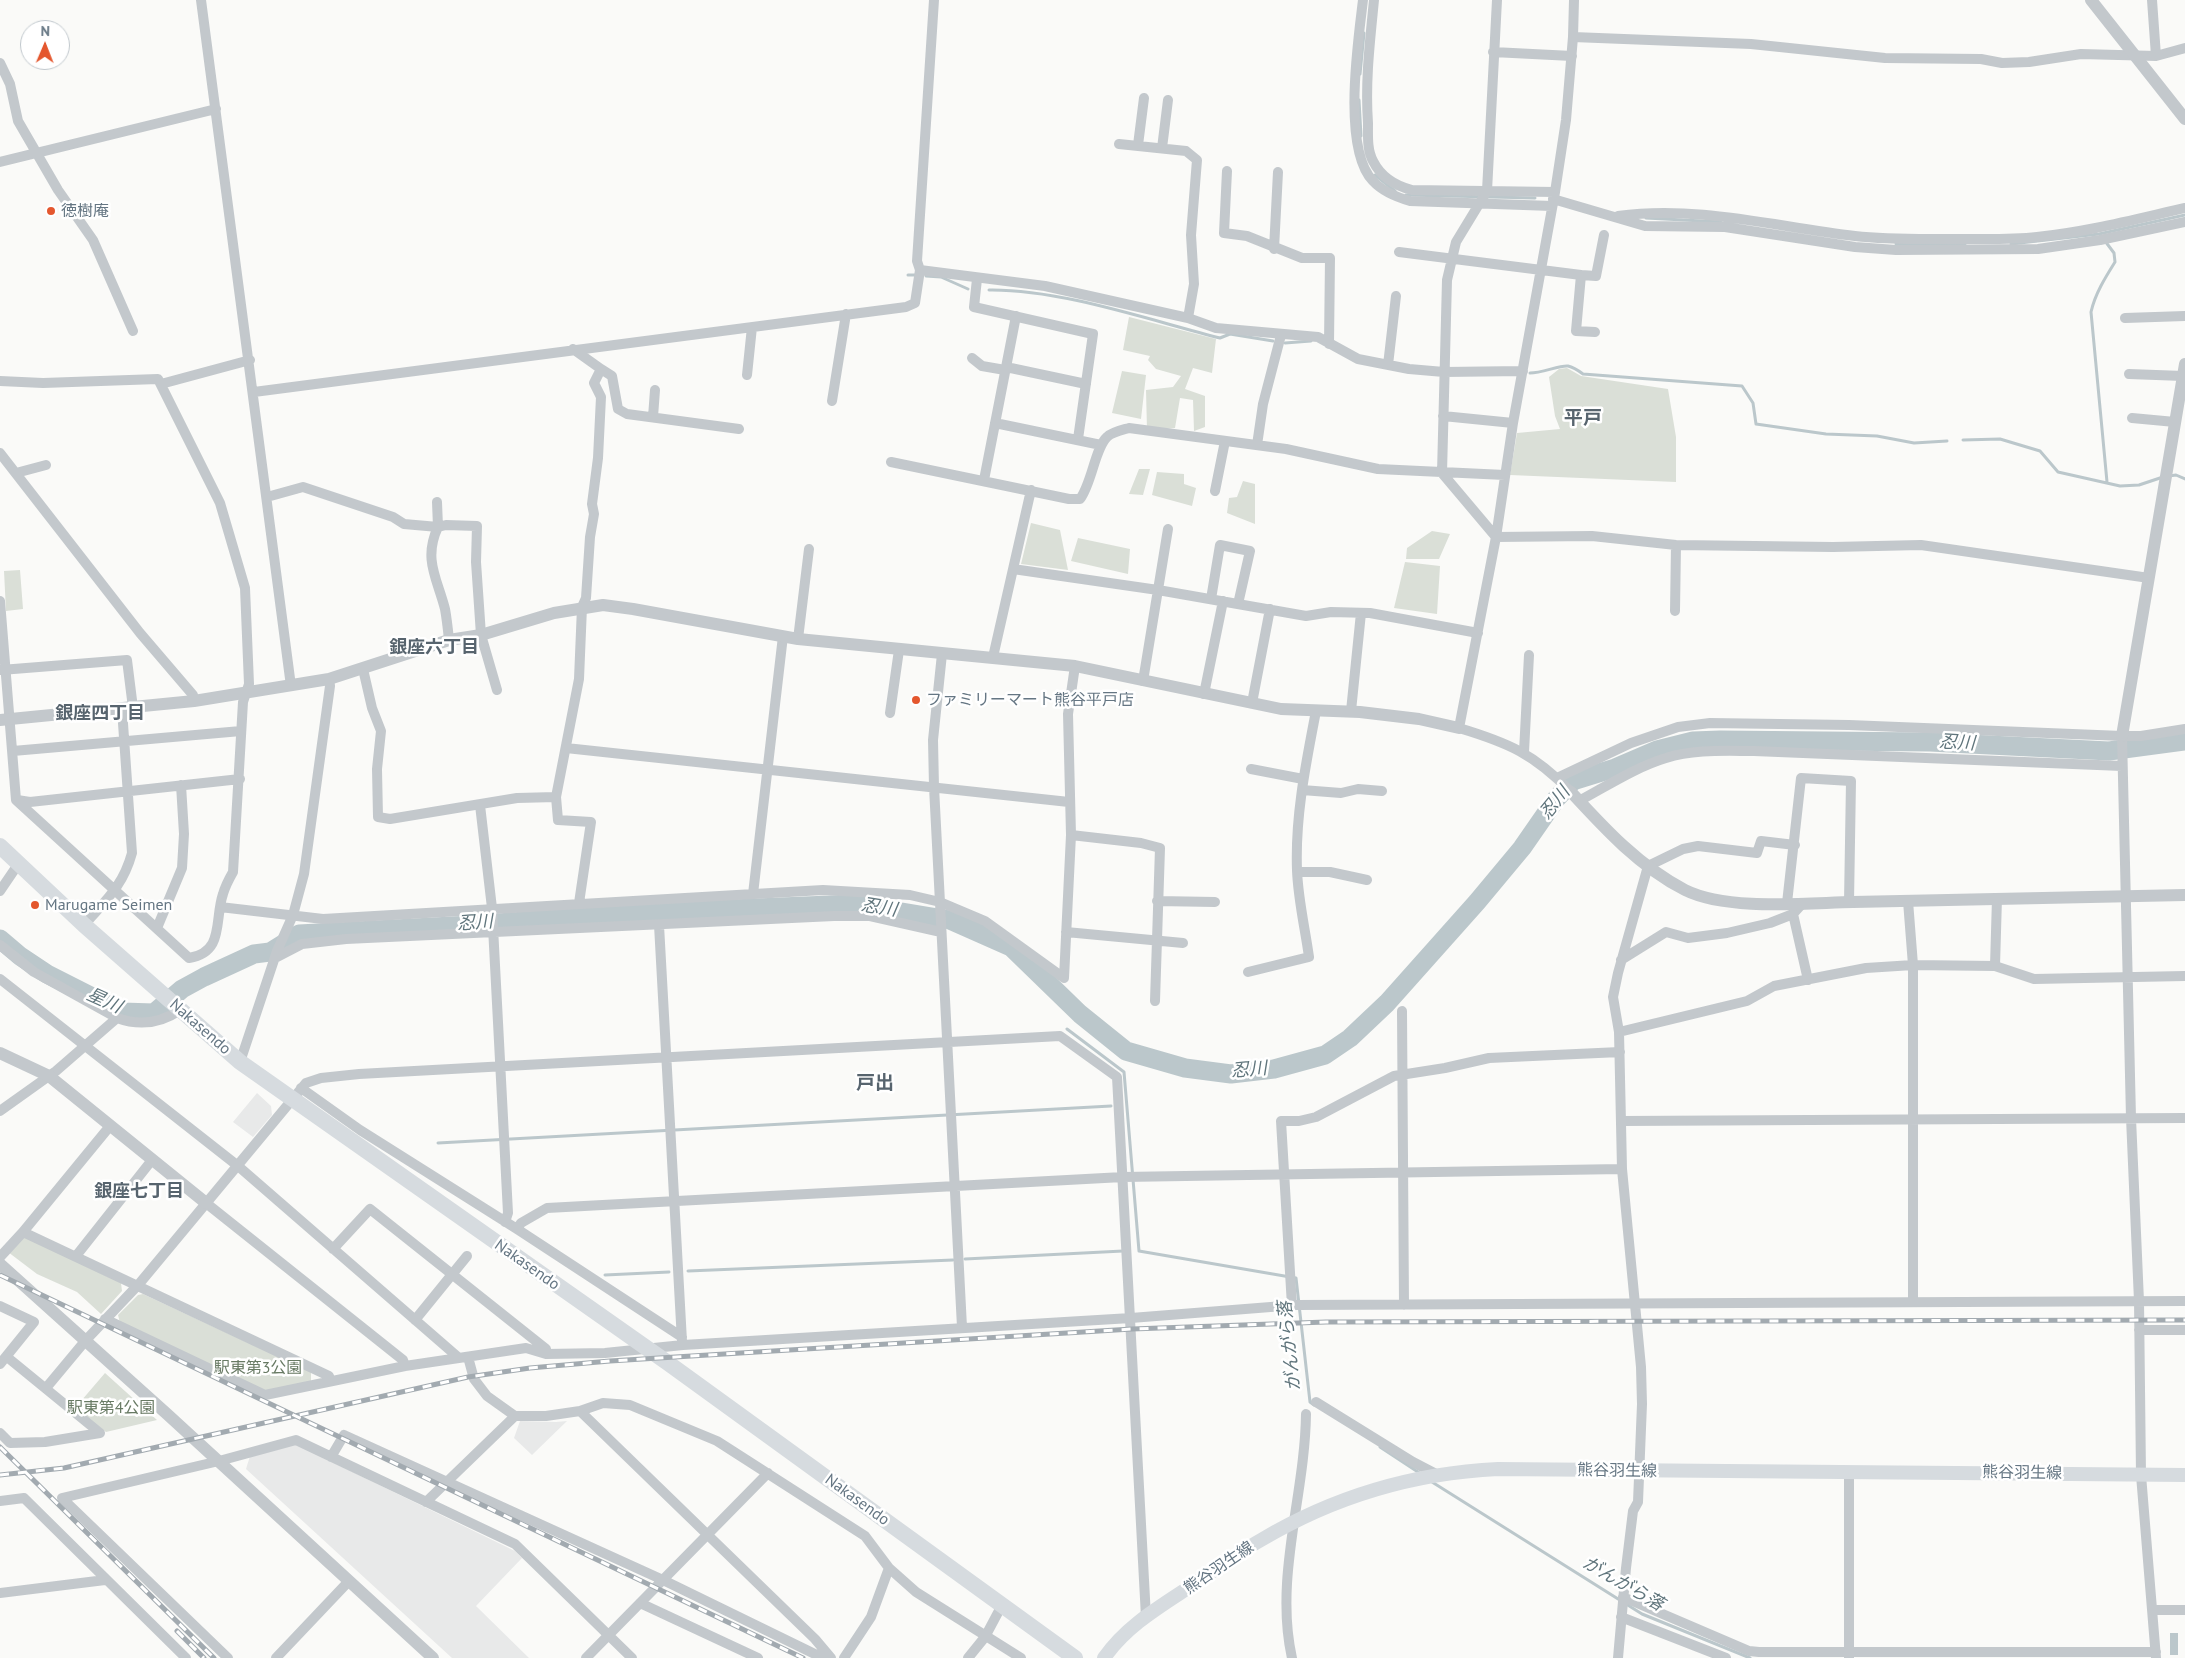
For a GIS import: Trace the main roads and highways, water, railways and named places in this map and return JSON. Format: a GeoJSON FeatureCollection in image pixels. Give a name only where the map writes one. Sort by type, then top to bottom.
{"type":"FeatureCollection","features":[{"type":"Feature","properties":{"kind":"highway","name":"Nakasendo"},"geometry":{"type":"LineString","coordinates":[[0,846],[84,925],[240,1062],[296,1094],[1075,1658]]}},
{"type":"Feature","properties":{"kind":"main road","name":"熊谷羽生線"},"geometry":{"type":"LineString","coordinates":[[1104,1658],[1127,1630],[1261,1540],[1295,1522],[1361,1494],[1434,1474],[1498,1469],[1638,1472],[1849,1470],[2185,1475]]}},
{"type":"Feature","properties":{"kind":"waterway"},"geometry":{"type":"LineString","coordinates":[[1360,74],[1364,33]]}},
{"type":"Feature","properties":{"kind":"waterway"},"geometry":{"type":"LineString","coordinates":[[1359,100],[1361,136]]}},
{"type":"Feature","properties":{"kind":"waterway"},"geometry":{"type":"LineString","coordinates":[[1375,175],[1395,191]]}},
{"type":"Feature","properties":{"kind":"waterway"},"geometry":{"type":"LineString","coordinates":[[1406,195],[1535,198]]}},
{"type":"Feature","properties":{"kind":"waterway"},"geometry":{"type":"LineString","coordinates":[[2011,244],[2099,234],[2185,215]]}},
{"type":"Feature","properties":{"kind":"waterway"},"geometry":{"type":"LineString","coordinates":[[1646,218],[1721,222]]}},
{"type":"Feature","properties":{"kind":"waterway"},"geometry":{"type":"LineString","coordinates":[[2105,241],[2114,253],[2115,262],[2098,292],[2091,312],[2107,482]]}},
{"type":"Feature","properties":{"kind":"waterway"},"geometry":{"type":"LineString","coordinates":[[1896,244],[1965,245]]}},
{"type":"Feature","properties":{"kind":"waterway"},"geometry":{"type":"LineString","coordinates":[[908,275],[915,275]]}},
{"type":"Feature","properties":{"kind":"waterway"},"geometry":{"type":"LineString","coordinates":[[926,276],[941,277],[968,289]]}},
{"type":"Feature","properties":{"kind":"waterway"},"geometry":{"type":"LineString","coordinates":[[989,290],[1016,291],[1075,300],[1220,338],[1230,334],[1273,341]]}},
{"type":"Feature","properties":{"kind":"waterway"},"geometry":{"type":"LineString","coordinates":[[1285,343],[1311,341]]}},
{"type":"Feature","properties":{"kind":"waterway"},"geometry":{"type":"LineString","coordinates":[[1530,373],[1568,366],[1583,374],[1742,386],[1753,403],[1756,424],[1826,434],[1877,436],[1914,443],[1947,441]]}},
{"type":"Feature","properties":{"kind":"waterway"},"geometry":{"type":"LineString","coordinates":[[1963,440],[2000,439],[2040,451],[2058,472],[2120,486],[2139,485],[2163,477]]}},
{"type":"Feature","properties":{"kind":"waterway"},"geometry":{"type":"LineString","coordinates":[[2169,476],[2176,475],[2185,479]]}},
{"type":"Feature","properties":{"kind":"waterway","name":"忍川"},"geometry":{"type":"LineString","coordinates":[[0,939],[20,956],[47,974],[122,1012],[154,1013],[182,989],[204,977],[254,954],[270,952],[299,934],[471,925],[633,913],[854,904],[950,920],[1011,947],[1080,1014],[1126,1051],[1185,1068],[1231,1074],[1274,1069],[1325,1055],[1350,1038],[1387,1003],[1477,902],[1522,848],[1556,799],[1573,781],[1615,768],[1657,750],[1693,741],[1720,740],[1930,742],[2109,751],[2185,741]]}},
{"type":"Feature","properties":{"kind":"waterway","name":"がんがら落"},"geometry":{"type":"LineString","coordinates":[[1067,1029],[1124,1072],[1139,1251],[1296,1278],[1310,1402],[1314,1405]]}},
{"type":"Feature","properties":{"kind":"waterway"},"geometry":{"type":"LineString","coordinates":[[438,1143],[1111,1106]]}},
{"type":"Feature","properties":{"kind":"waterway"},"geometry":{"type":"LineString","coordinates":[[965,1259],[1123,1251]]}},
{"type":"Feature","properties":{"kind":"waterway"},"geometry":{"type":"LineString","coordinates":[[688,1271],[953,1260]]}},
{"type":"Feature","properties":{"kind":"waterway"},"geometry":{"type":"LineString","coordinates":[[605,1275],[669,1272]]}},
{"type":"Feature","properties":{"kind":"waterway","name":"がんがら落"},"geometry":{"type":"LineString","coordinates":[[1380,1447],[1421,1474]]}},
{"type":"Feature","properties":{"kind":"waterway","name":"がんがら落"},"geometry":{"type":"LineString","coordinates":[[1432,1482],[1642,1614],[1750,1658]]}},
{"type":"Feature","properties":{"kind":"railway"},"geometry":{"type":"LineString","coordinates":[[0,1275],[803,1658]]}},
{"type":"Feature","properties":{"kind":"railway"},"geometry":{"type":"LineString","coordinates":[[0,1475],[64,1468],[468,1377],[530,1368],[610,1361],[1132,1329],[1326,1322],[2185,1320]]}},
{"type":"Feature","properties":{"kind":"railway"},"geometry":{"type":"LineString","coordinates":[[0,1447],[214,1658]]}},
{"type":"Feature","properties":{"kind":"railway"},"geometry":{"type":"LineString","coordinates":[[177,1631],[204,1658]]}},
{"type":"Feature","properties":{"kind":"place","name":"徳樹庵"},"geometry":{"type":"Point","coordinates":[51,211]}},
{"type":"Feature","properties":{"kind":"place","name":"ファミリーマート熊谷平戸店"},"geometry":{"type":"Point","coordinates":[916,700]}},
{"type":"Feature","properties":{"kind":"place","name":"Marugame Seimen"},"geometry":{"type":"Point","coordinates":[35,905]}},
{"type":"Feature","properties":{"kind":"district","name":"平戸"},"geometry":{"type":"Point","coordinates":[1583,419]}},
{"type":"Feature","properties":{"kind":"district","name":"銀座六丁目"},"geometry":{"type":"Point","coordinates":[434,648]}},
{"type":"Feature","properties":{"kind":"district","name":"銀座四丁目"},"geometry":{"type":"Point","coordinates":[100,714]}},
{"type":"Feature","properties":{"kind":"district","name":"戸出"},"geometry":{"type":"Point","coordinates":[875,1084]}},
{"type":"Feature","properties":{"kind":"district","name":"銀座七丁目"},"geometry":{"type":"Point","coordinates":[139,1192]}},
{"type":"Feature","properties":{"kind":"water label","name":"星川"},"geometry":{"type":"Point","coordinates":[104,1001]}},
{"type":"Feature","properties":{"kind":"park label","name":"駅東第3公園"},"geometry":{"type":"Point","coordinates":[258,1368]}},
{"type":"Feature","properties":{"kind":"park label","name":"駅東第4公園"},"geometry":{"type":"Point","coordinates":[111,1408]}}]}
